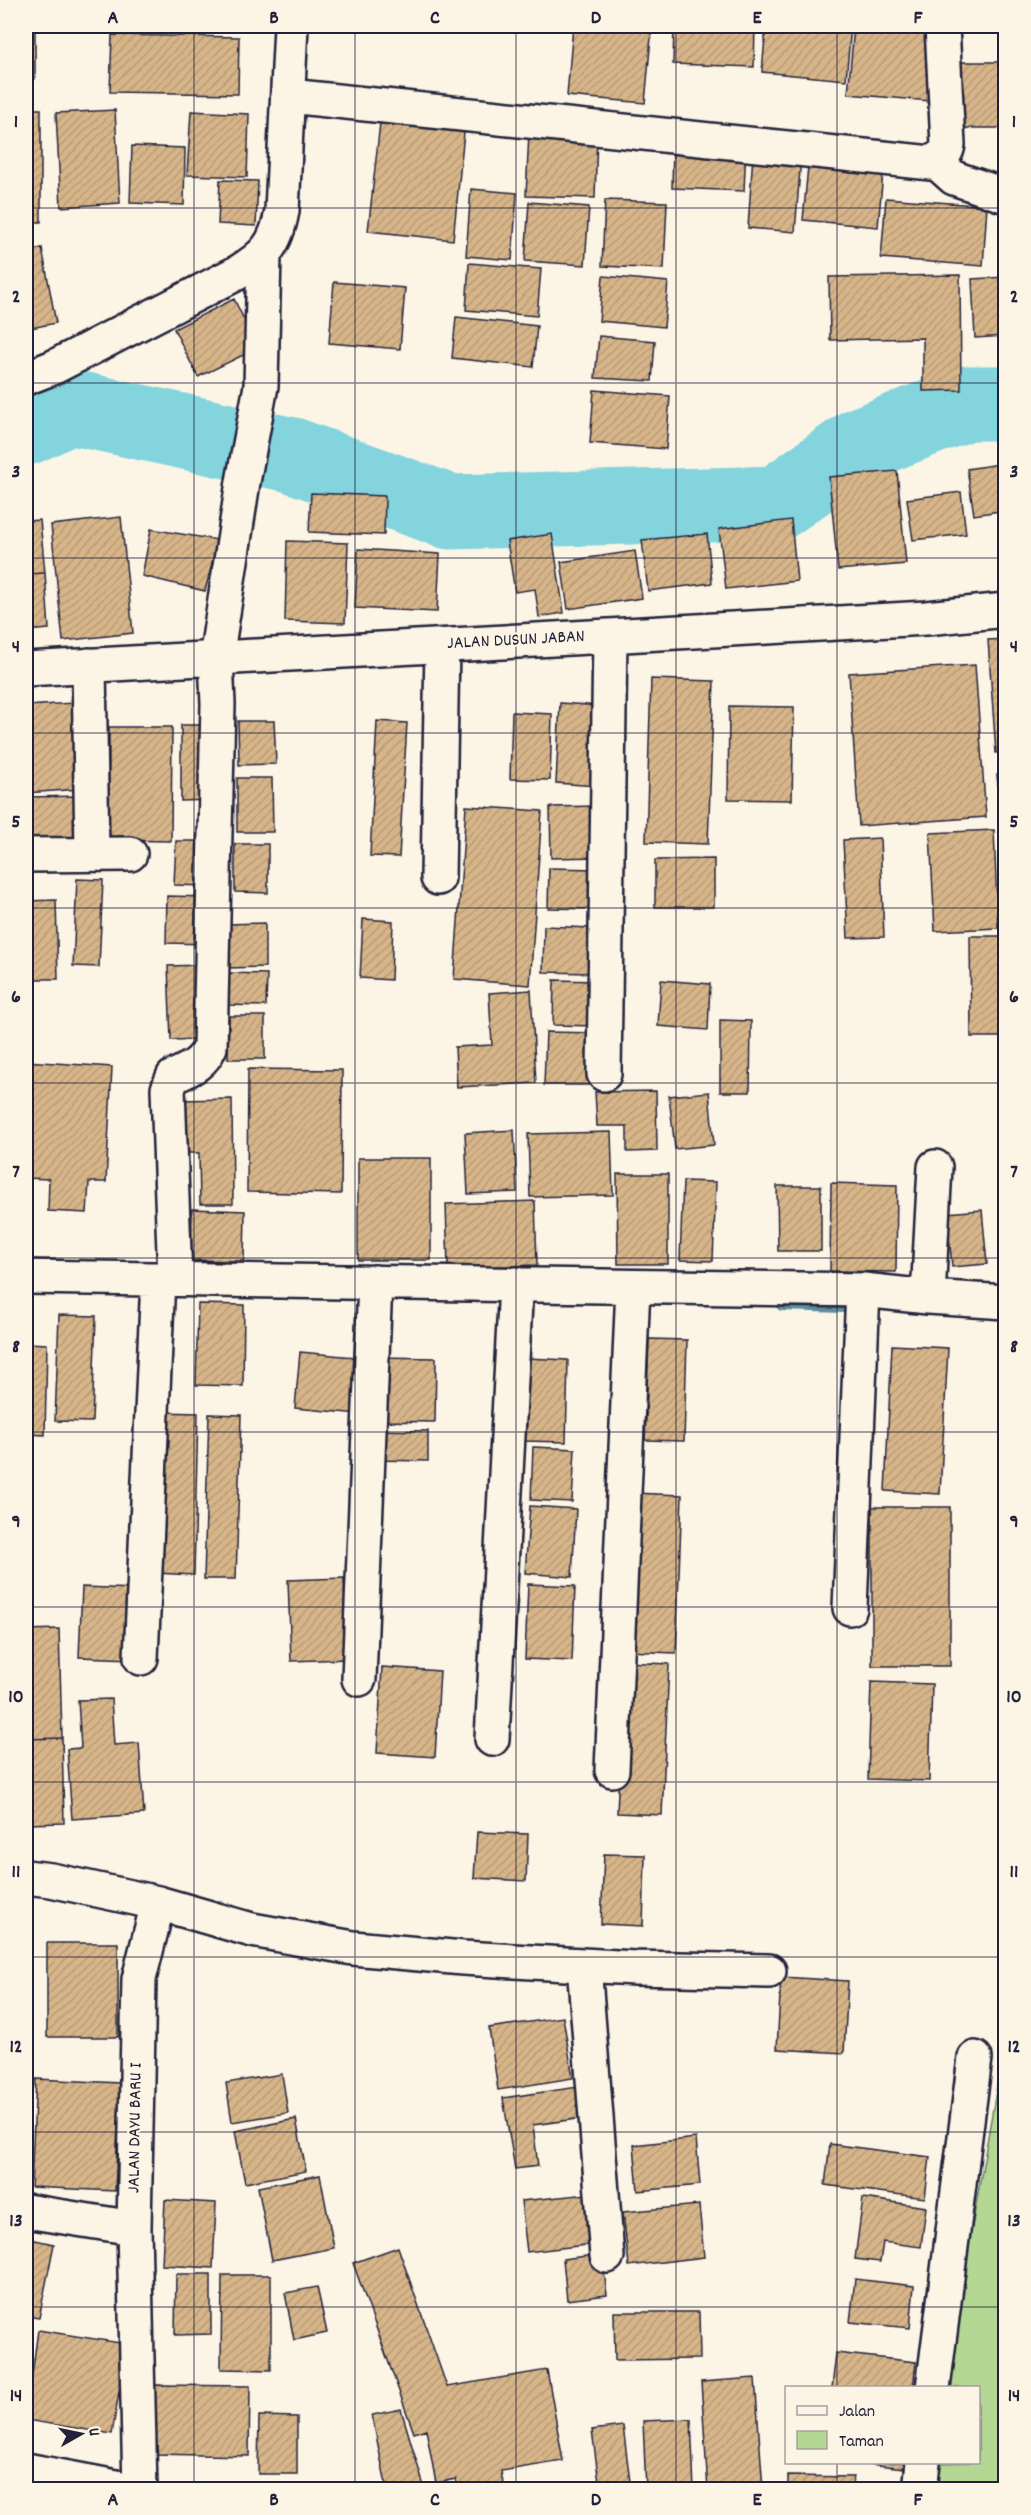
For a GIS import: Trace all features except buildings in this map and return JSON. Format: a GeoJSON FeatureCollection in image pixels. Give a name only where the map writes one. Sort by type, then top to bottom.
{"type":"FeatureCollection","features":[{"type":"Feature","properties":{"kind":"street"},"geometry":{"type":"LineString","coordinates":[[26,378],[54,367],[237,273],[271,247],[279,227],[282,211],[291,26]]}},
{"type":"Feature","properties":{"kind":"street"},"geometry":{"type":"LineString","coordinates":[[289,96],[924,163],[942,157],[948,145],[942,26]]}},
{"type":"Feature","properties":{"kind":"street"},"geometry":{"type":"LineString","coordinates":[[935,161],[954,178],[1005,196]]}},
{"type":"Feature","properties":{"kind":"street"},"geometry":{"type":"LineString","coordinates":[[141,1658],[167,1279],[168,1089],[173,1077],[196,1067],[210,1047],[218,704],[216,661],[243,482],[261,386],[264,254]]}},
{"type":"Feature","properties":{"kind":"street","name":"JALAN DUSUN JABAN"},"geometry":{"type":"LineString","coordinates":[[26,669],[89,675],[216,661],[926,618],[1005,610]]}},
{"type":"Feature","properties":{"kind":"street"},"geometry":{"type":"LineString","coordinates":[[604,1074],[609,636]]}},
{"type":"Feature","properties":{"kind":"street"},"geometry":{"type":"LineString","coordinates":[[438,878],[442,646]]}},
{"type":"Feature","properties":{"kind":"street"},"geometry":{"type":"LineString","coordinates":[[89,675],[92,853]]}},
{"type":"Feature","properties":{"kind":"street"},"geometry":{"type":"LineString","coordinates":[[26,855],[130,854]]}},
{"type":"Feature","properties":{"kind":"street"},"geometry":{"type":"LineString","coordinates":[[928,1298],[935,1167]]}},
{"type":"Feature","properties":{"kind":"street"},"geometry":{"type":"LineString","coordinates":[[26,1277],[863,1290],[928,1298],[1005,1302]]}},
{"type":"Feature","properties":{"kind":"street"},"geometry":{"type":"LineString","coordinates":[[359,1679],[375,1282]]}},
{"type":"Feature","properties":{"kind":"street"},"geometry":{"type":"LineString","coordinates":[[492,1739],[516,1284]]}},
{"type":"Feature","properties":{"kind":"street"},"geometry":{"type":"LineString","coordinates":[[612,1770],[633,1287]]}},
{"type":"Feature","properties":{"kind":"street"},"geometry":{"type":"LineString","coordinates":[[850,1608],[863,1290]]}},
{"type":"Feature","properties":{"kind":"street"},"geometry":{"type":"LineString","coordinates":[[26,1877],[51,1880],[158,1903],[252,1930],[353,1948],[584,1965],[769,1971]]}},
{"type":"Feature","properties":{"kind":"street","name":"JALAN DAYU BARU I"},"geometry":{"type":"LineString","coordinates":[[140,2490],[134,2228],[139,1980],[158,1903]]}},
{"type":"Feature","properties":{"kind":"street"},"geometry":{"type":"LineString","coordinates":[[584,1965],[607,2256]]}},
{"type":"Feature","properties":{"kind":"street"},"geometry":{"type":"LineString","coordinates":[[933,2386],[975,2058]]}},
{"type":"Feature","properties":{"kind":"street"},"geometry":{"type":"LineString","coordinates":[[26,2211],[134,2228]]}},
{"type":"Feature","properties":{"kind":"street"},"geometry":{"type":"LineString","coordinates":[[920,2490],[923,2464]]}},
{"type":"Feature","properties":{"kind":"street"},"geometry":{"type":"LineString","coordinates":[[26,2470],[132,2490]]}},
{"type":"Feature","properties":{"kind":"green space"},"geometry":{"type":"Polygon","coordinates":[[[1005,2040],[1005,2489],[926,2490],[931,2464],[980,2464],[980,2386],[944,2386],[1005,2040]]]}},
{"type":"Feature","properties":{"kind":"waterway"},"geometry":{"type":"LineString","coordinates":[[26,428],[70,407],[292,455],[450,512],[777,503],[859,445],[967,403],[1006,403]]}},
{"type":"Feature","properties":{"kind":"waterway"},"geometry":{"type":"LineString","coordinates":[[782,1305],[844,1307]]}}]}
